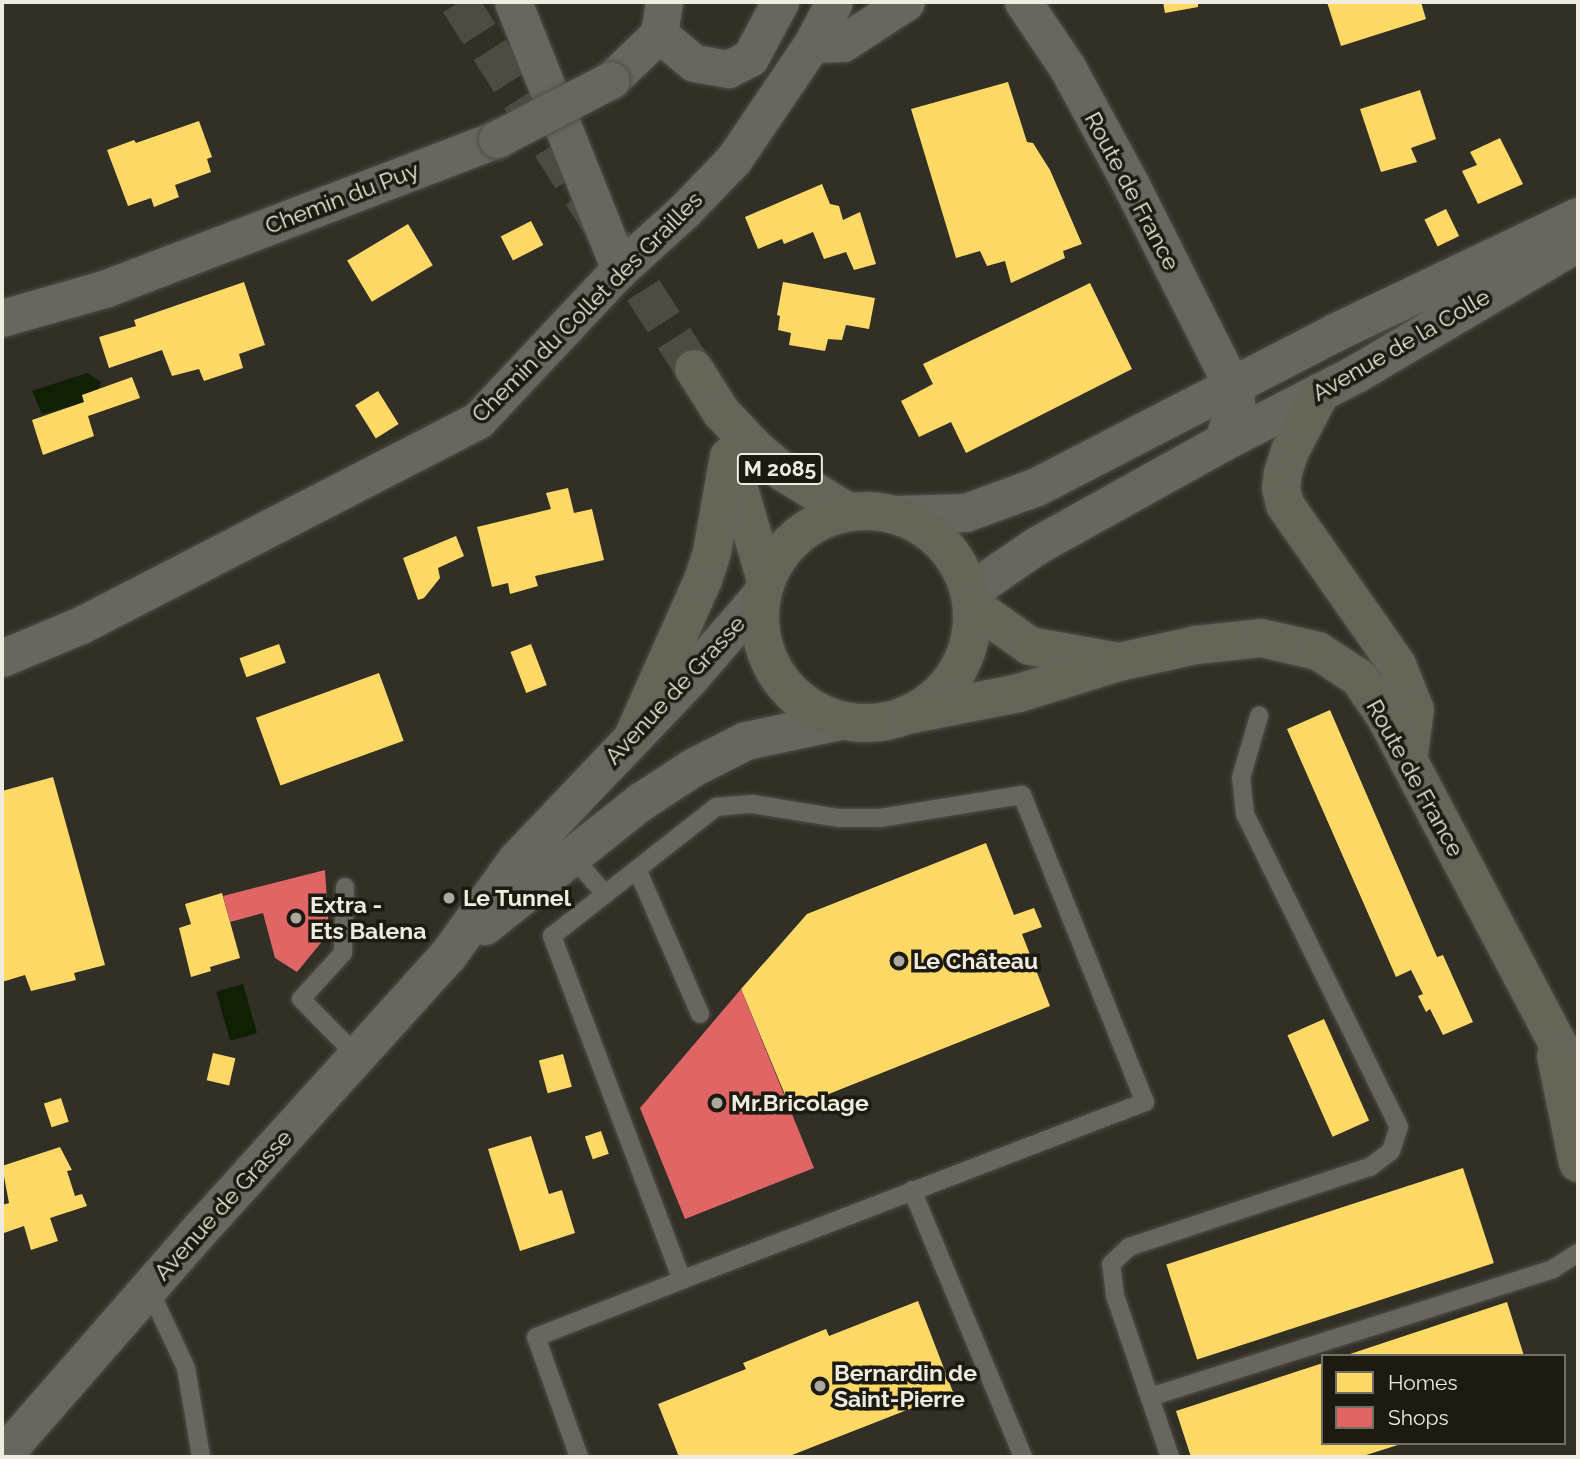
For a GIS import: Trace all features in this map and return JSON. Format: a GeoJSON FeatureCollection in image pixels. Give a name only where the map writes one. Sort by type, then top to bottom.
{"type":"FeatureCollection","features":[{"type":"Feature","properties":{"kind":"main road","name":"Avenue de la Colle"},"geometry":{"type":"LineString","coordinates":[[897,515],[966,513],[1010,498],[1337,332],[1578,217]]}},
{"type":"Feature","properties":{"kind":"main road","name":"Avenue de la Colle"},"geometry":{"type":"LineString","coordinates":[[971,598],[1037,546],[1222,443],[1321,392],[1578,243]]}},
{"type":"Feature","properties":{"kind":"main road","name":"M 2085"},"geometry":{"type":"LineString","coordinates":[[694,369],[721,412],[783,472],[848,512]]}},
{"type":"Feature","properties":{"kind":"main road"},"geometry":{"type":"LineString","coordinates":[[1321,392],[1290,451],[1281,488],[1285,505],[1397,665],[1415,710],[1408,761]]}},
{"type":"Feature","properties":{"kind":"main road","name":"M 2085"},"geometry":{"type":"LineString","coordinates":[[721,412],[729,456],[763,588]]}},
{"type":"Feature","properties":{"kind":"main road"},"geometry":{"type":"LineString","coordinates":[[633,737],[703,580],[712,552],[729,456]]}},
{"type":"Feature","properties":{"kind":"main road"},"geometry":{"type":"LineString","coordinates":[[872,510],[897,515],[922,526],[943,544],[960,566],[971,598],[970,639],[958,671],[936,697],[907,715],[874,724],[840,721],[810,708],[785,687],[768,659],[760,628],[763,588],[779,556],[797,535],[821,520],[848,512],[872,510]]}},
{"type":"Feature","properties":{"kind":"main road","name":"Avenue de Grasse"},"geometry":{"type":"LineString","coordinates":[[17,1450],[149,1289],[447,956],[517,860],[691,677],[763,588]]}},
{"type":"Feature","properties":{"kind":"main road","name":"Route de France"},"geometry":{"type":"LineString","coordinates":[[971,598],[1030,646],[1119,662]]}},
{"type":"Feature","properties":{"kind":"main road","name":"Route de France"},"geometry":{"type":"LineString","coordinates":[[907,715],[1019,693],[1119,662],[1196,645],[1261,638],[1318,651],[1359,678],[1385,716],[1578,1082]]}},
{"type":"Feature","properties":{"kind":"main road","name":"Avenue de Grasse"},"geometry":{"type":"LineString","coordinates":[[447,956],[641,802],[693,768],[746,741],[840,721]]}},
{"type":"Feature","properties":{"kind":"main road","name":"Route de France"},"geometry":{"type":"LineString","coordinates":[[1549,1026],[1578,1163]]}},
{"type":"Feature","properties":{"kind":"street"},"geometry":{"type":"LineString","coordinates":[[513,2],[620,269]]}},
{"type":"Feature","properties":{"kind":"street"},"geometry":{"type":"LineString","coordinates":[[661,18],[694,63],[728,69],[750,58],[780,2]]}},
{"type":"Feature","properties":{"kind":"street","name":"Chemin du Collet des Grailles"},"geometry":{"type":"LineString","coordinates":[[2,658],[81,625],[478,420],[620,269],[684,211],[734,159],[812,44],[834,2]]}},
{"type":"Feature","properties":{"kind":"street"},"geometry":{"type":"LineString","coordinates":[[812,44],[843,43],[906,2]]}},
{"type":"Feature","properties":{"kind":"street","name":"Route de France"},"geometry":{"type":"LineString","coordinates":[[1023,2],[1067,67],[1131,185],[1232,386]]}},
{"type":"Feature","properties":{"kind":"street","name":"Chemin du Puy"},"geometry":{"type":"LineString","coordinates":[[2,318],[104,289],[497,139],[611,80],[661,18]]}},
{"type":"Feature","properties":{"kind":"street"},"geometry":{"type":"LineString","coordinates":[[1222,443],[1236,401],[1232,386]]}},
{"type":"Feature","properties":{"kind":"lane"},"geometry":{"type":"LineString","coordinates":[[1170,1457],[1115,1295],[1111,1264],[1129,1247],[1370,1167],[1391,1151],[1399,1128],[1245,814],[1241,778],[1259,716]]}},
{"type":"Feature","properties":{"kind":"lane","name":"Avenue de Grasse"},"geometry":{"type":"LineString","coordinates":[[572,857],[564,832],[590,804],[588,785]]}},
{"type":"Feature","properties":{"kind":"lane"},"geometry":{"type":"LineString","coordinates":[[579,1457],[536,1337],[1144,1102],[1022,795],[880,818],[838,818],[752,804],[716,807],[552,936],[682,1280]]}},
{"type":"Feature","properties":{"kind":"lane"},"geometry":{"type":"LineString","coordinates":[[572,857],[605,894]]}},
{"type":"Feature","properties":{"kind":"lane"},"geometry":{"type":"LineString","coordinates":[[637,869],[700,1014]]}},
{"type":"Feature","properties":{"kind":"lane"},"geometry":{"type":"LineString","coordinates":[[345,887],[344,953],[300,999],[358,1056]]}},
{"type":"Feature","properties":{"kind":"lane"},"geometry":{"type":"LineString","coordinates":[[912,1190],[1023,1457]]}},
{"type":"Feature","properties":{"kind":"lane"},"geometry":{"type":"LineString","coordinates":[[1150,1397],[1553,1269],[1578,1253]]}},
{"type":"Feature","properties":{"kind":"lane"},"geometry":{"type":"LineString","coordinates":[[149,1289],[186,1368],[201,1457]]}},
{"type":"Feature","properties":{"kind":"shaded area"},"geometry":{"type":"Polygon","coordinates":[[[87,373],[101,382],[94,400],[42,414],[32,391],[87,373]]]}},
{"type":"Feature","properties":{"kind":"shaded area"},"geometry":{"type":"Polygon","coordinates":[[[243,984],[257,1033],[230,1041],[216,992],[243,984]]]}},
{"type":"Feature","properties":{"kind":"building: Homes"},"geometry":{"type":"Polygon","coordinates":[[[1163,2],[1198,2],[1198,7],[1165,13],[1163,2]]]}},
{"type":"Feature","properties":{"kind":"building: Homes"},"geometry":{"type":"Polygon","coordinates":[[[1327,2],[1421,2],[1426,19],[1341,46],[1327,2]]]}},
{"type":"Feature","properties":{"kind":"building: Homes"},"geometry":{"type":"Polygon","coordinates":[[[1008,82],[1027,142],[1033,143],[1050,170],[1082,244],[1063,251],[1065,258],[1011,283],[1005,261],[987,266],[980,251],[956,258],[911,109],[1008,82]]]}},
{"type":"Feature","properties":{"kind":"building: Homes"},"geometry":{"type":"Polygon","coordinates":[[[1420,90],[1436,139],[1411,148],[1417,162],[1381,172],[1360,109],[1420,90]]]}},
{"type":"Feature","properties":{"kind":"building: Homes"},"geometry":{"type":"Polygon","coordinates":[[[199,121],[212,157],[207,159],[211,172],[175,185],[179,197],[154,207],[151,198],[128,206],[107,150],[199,121]]]}},
{"type":"Feature","properties":{"kind":"building: Homes"},"geometry":{"type":"Polygon","coordinates":[[[1500,138],[1523,184],[1478,204],[1462,171],[1477,165],[1470,152],[1500,138]]]}},
{"type":"Feature","properties":{"kind":"building: Homes"},"geometry":{"type":"Polygon","coordinates":[[[822,184],[830,204],[839,206],[843,220],[860,212],[876,264],[854,270],[846,252],[824,259],[813,232],[784,244],[782,239],[758,249],[745,217],[822,184]]]}},
{"type":"Feature","properties":{"kind":"building: Homes"},"geometry":{"type":"Polygon","coordinates":[[[1446,209],[1459,236],[1438,246],[1424,220],[1446,209]]]}},
{"type":"Feature","properties":{"kind":"building: Homes"},"geometry":{"type":"Polygon","coordinates":[[[531,221],[543,245],[513,260],[501,236],[531,221]]]}},
{"type":"Feature","properties":{"kind":"building: Homes"},"geometry":{"type":"Polygon","coordinates":[[[408,224],[433,265],[372,302],[347,261],[408,224]]]}},
{"type":"Feature","properties":{"kind":"building: Homes"},"geometry":{"type":"Polygon","coordinates":[[[244,282],[265,345],[239,354],[243,368],[204,381],[199,369],[172,376],[162,350],[109,368],[99,337],[136,326],[134,320],[244,282]]]}},
{"type":"Feature","properties":{"kind":"building: Homes"},"geometry":{"type":"Polygon","coordinates":[[[783,282],[875,298],[869,329],[846,325],[842,340],[828,339],[825,351],[789,345],[791,333],[778,330],[780,316],[777,315],[783,282]]]}},
{"type":"Feature","properties":{"kind":"building: Homes"},"geometry":{"type":"Polygon","coordinates":[[[1090,283],[1132,369],[966,453],[951,422],[919,437],[901,401],[933,384],[923,364],[1090,283]]]}},
{"type":"Feature","properties":{"kind":"building: Homes"},"geometry":{"type":"Polygon","coordinates":[[[132,377],[140,398],[88,416],[94,436],[43,455],[32,420],[84,402],[82,395],[132,377]]]}},
{"type":"Feature","properties":{"kind":"building: Homes"},"geometry":{"type":"Polygon","coordinates":[[[378,391],[399,424],[376,438],[355,405],[378,391]]]}},
{"type":"Feature","properties":{"kind":"building: Homes"},"geometry":{"type":"Polygon","coordinates":[[[568,488],[574,513],[592,509],[604,560],[535,576],[538,586],[510,594],[508,583],[492,587],[477,527],[551,509],[546,493],[568,488]]]}},
{"type":"Feature","properties":{"kind":"building: Homes"},"geometry":{"type":"Polygon","coordinates":[[[456,536],[464,556],[438,568],[440,578],[424,598],[418,600],[403,558],[456,536]]]}},
{"type":"Feature","properties":{"kind":"building: Homes"},"geometry":{"type":"Polygon","coordinates":[[[279,644],[286,663],[246,677],[240,658],[279,644]]]}},
{"type":"Feature","properties":{"kind":"building: Homes"},"geometry":{"type":"Polygon","coordinates":[[[531,644],[547,685],[526,693],[510,652],[531,644]]]}},
{"type":"Feature","properties":{"kind":"building: Homes"},"geometry":{"type":"Polygon","coordinates":[[[379,673],[404,741],[281,785],[256,718],[379,673]]]}},
{"type":"Feature","properties":{"kind":"building: Homes"},"geometry":{"type":"Polygon","coordinates":[[[1330,710],[1437,957],[1443,955],[1473,1022],[1443,1035],[1430,1009],[1426,1012],[1418,996],[1423,994],[1411,970],[1396,977],[1287,729],[1330,710]]]}},
{"type":"Feature","properties":{"kind":"building: Homes"},"geometry":{"type":"Polygon","coordinates":[[[53,777],[105,965],[74,973],[76,980],[31,991],[25,975],[2,982],[2,791],[53,777]]]}},
{"type":"Feature","properties":{"kind":"building: Homes","name":"Le Château"},"geometry":{"type":"Polygon","coordinates":[[[986,843],[1014,915],[1034,908],[1042,927],[1022,934],[1050,1006],[791,1109],[741,989],[807,914],[986,843]]]}},
{"type":"Feature","properties":{"kind":"building: Homes"},"geometry":{"type":"Polygon","coordinates":[[[222,893],[240,958],[210,967],[211,971],[191,977],[179,928],[191,924],[185,904],[222,893]]]}},
{"type":"Feature","properties":{"kind":"building: Homes"},"geometry":{"type":"Polygon","coordinates":[[[1324,1019],[1369,1120],[1333,1137],[1287,1035],[1324,1019]]]}},
{"type":"Feature","properties":{"kind":"building: Homes"},"geometry":{"type":"Polygon","coordinates":[[[213,1053],[235,1058],[229,1085],[207,1080],[213,1053]]]}},
{"type":"Feature","properties":{"kind":"building: Homes"},"geometry":{"type":"Polygon","coordinates":[[[563,1054],[572,1087],[548,1093],[539,1060],[563,1054]]]}},
{"type":"Feature","properties":{"kind":"building: Homes"},"geometry":{"type":"Polygon","coordinates":[[[61,1098],[69,1122],[52,1127],[44,1104],[61,1098]]]}},
{"type":"Feature","properties":{"kind":"building: Homes"},"geometry":{"type":"Polygon","coordinates":[[[601,1131],[609,1154],[593,1159],[585,1137],[601,1131]]]}},
{"type":"Feature","properties":{"kind":"building: Homes"},"geometry":{"type":"Polygon","coordinates":[[[531,1136],[549,1194],[562,1190],[575,1233],[520,1251],[488,1149],[531,1136]]]}},
{"type":"Feature","properties":{"kind":"building: Homes"},"geometry":{"type":"Polygon","coordinates":[[[60,1147],[72,1170],[67,1171],[75,1196],[82,1194],[87,1206],[50,1218],[58,1241],[31,1250],[24,1226],[4,1233],[2,1205],[9,1203],[2,1166],[60,1147]]]}},
{"type":"Feature","properties":{"kind":"building: Homes"},"geometry":{"type":"Polygon","coordinates":[[[1463,1168],[1494,1263],[1197,1360],[1166,1264],[1463,1168]]]}},
{"type":"Feature","properties":{"kind":"building: Homes","name":"Bernardin de Saint-Pierre"},"geometry":{"type":"Polygon","coordinates":[[[918,1301],[953,1392],[787,1457],[679,1457],[658,1404],[746,1369],[743,1363],[826,1329],[829,1336],[918,1301]]]}},
{"type":"Feature","properties":{"kind":"building: Homes"},"geometry":{"type":"Polygon","coordinates":[[[1507,1302],[1523,1354],[1350,1354],[1507,1302]]]}},
{"type":"Feature","properties":{"kind":"building: Homes"},"geometry":{"type":"Polygon","coordinates":[[[1321,1364],[1321,1445],[1398,1445],[1360,1457],[1191,1457],[1176,1411],[1321,1364]]]}},
{"type":"Feature","properties":{"kind":"building: Shops","name":"Extra - Ets Balena"},"geometry":{"type":"Polygon","coordinates":[[[325,870],[329,933],[297,972],[275,958],[263,913],[230,922],[223,896],[325,870]]]}},
{"type":"Feature","properties":{"kind":"building: Shops","name":"Mr.Bricolage"},"geometry":{"type":"Polygon","coordinates":[[[741,989],[814,1168],[685,1219],[640,1108],[741,989]]]}},
{"type":"Feature","properties":{"kind":"tunnel"},"geometry":{"type":"LineString","coordinates":[[459,2],[694,369]]}},
{"type":"Feature","properties":{"kind":"place","name":"Le Tunnel"},"geometry":{"type":"Point","coordinates":[449,898]}},
{"type":"Feature","properties":{"kind":"place","name":"Extra - Ets Balena"},"geometry":{"type":"Point","coordinates":[296,918]}},
{"type":"Feature","properties":{"kind":"place","name":"Le Château"},"geometry":{"type":"Point","coordinates":[899,961]}},
{"type":"Feature","properties":{"kind":"place","name":"Mr.Bricolage"},"geometry":{"type":"Point","coordinates":[717,1103]}},
{"type":"Feature","properties":{"kind":"place","name":"Bernardin de Saint-Pierre"},"geometry":{"type":"Point","coordinates":[820,1386]}}]}
